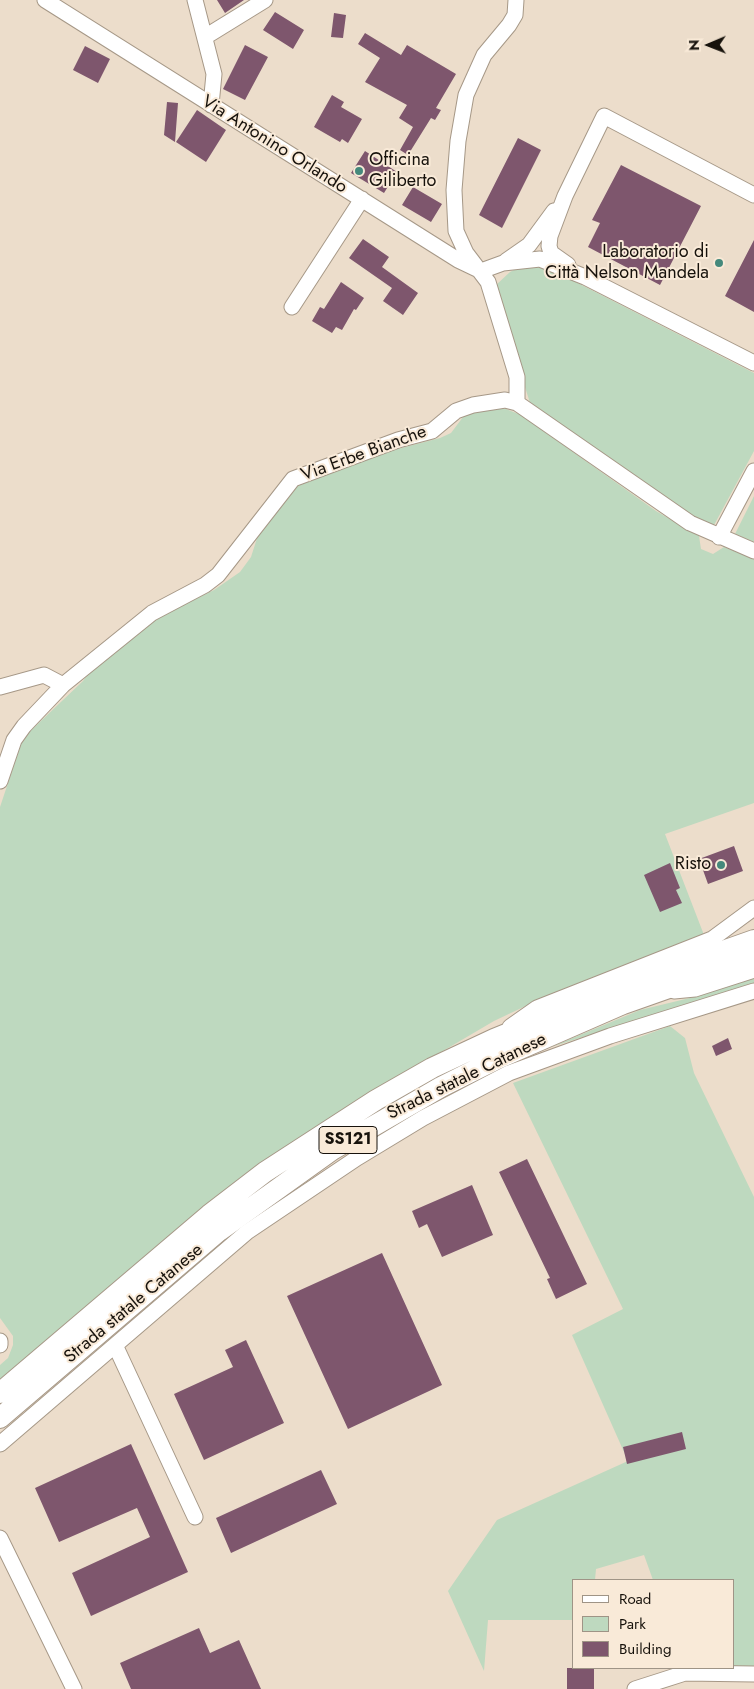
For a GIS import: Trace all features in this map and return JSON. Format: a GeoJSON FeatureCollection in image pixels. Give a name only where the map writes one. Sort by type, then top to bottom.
{"type":"FeatureCollection","features":[{"type":"Feature","properties":{"kind":"main road","name":"Strada statale Catanese"},"geometry":{"type":"LineString","coordinates":[[0,1393],[208,1215],[265,1172],[376,1100],[432,1068],[494,1038],[627,985],[754,940]]}},
{"type":"Feature","properties":{"kind":"main road","name":"Strada statale Catanese"},"geometry":{"type":"LineString","coordinates":[[0,1418],[220,1231],[332,1150],[433,1092],[497,1059],[623,1004],[754,958]]}},
{"type":"Feature","properties":{"kind":"street","name":"Via Antonino Orlando"},"geometry":{"type":"LineString","coordinates":[[45,0],[458,260],[481,270]]}},
{"type":"Feature","properties":{"kind":"street"},"geometry":{"type":"LineString","coordinates":[[195,0],[214,74],[211,105]]}},
{"type":"Feature","properties":{"kind":"street"},"geometry":{"type":"LineString","coordinates":[[205,37],[265,0]]}},
{"type":"Feature","properties":{"kind":"street"},"geometry":{"type":"LineString","coordinates":[[516,0],[515,14],[509,25],[484,55],[466,95],[458,141],[454,190],[456,231],[466,252],[488,282],[517,378],[518,403],[666,508],[690,523],[754,551]]}},
{"type":"Feature","properties":{"kind":"street"},"geometry":{"type":"LineString","coordinates":[[589,279],[558,258],[551,252],[549,246],[565,196],[604,116],[754,195]]}},
{"type":"Feature","properties":{"kind":"street"},"geometry":{"type":"LineString","coordinates":[[503,263],[529,245],[565,196]]}},
{"type":"Feature","properties":{"kind":"street"},"geometry":{"type":"LineString","coordinates":[[292,307],[362,199]]}},
{"type":"Feature","properties":{"kind":"street"},"geometry":{"type":"LineString","coordinates":[[481,270],[503,263],[540,259],[589,279],[754,363]]}},
{"type":"Feature","properties":{"kind":"street","name":"Via Erbe Bianche"},"geometry":{"type":"LineString","coordinates":[[0,781],[14,740],[24,726],[63,685],[152,613],[218,576],[293,479],[398,440],[432,431],[456,411],[473,405],[505,400],[518,403]]}},
{"type":"Feature","properties":{"kind":"street"},"geometry":{"type":"LineString","coordinates":[[719,537],[754,471]]}},
{"type":"Feature","properties":{"kind":"street"},"geometry":{"type":"LineString","coordinates":[[0,687],[44,675],[63,685]]}},
{"type":"Feature","properties":{"kind":"street"},"geometry":{"type":"LineString","coordinates":[[494,1038],[537,1008],[712,939],[754,908]]}},
{"type":"Feature","properties":{"kind":"street"},"geometry":{"type":"LineString","coordinates":[[655,992],[695,989],[754,970]]}},
{"type":"Feature","properties":{"kind":"street"},"geometry":{"type":"LineString","coordinates":[[0,1444],[248,1232],[356,1158],[423,1118],[508,1073],[610,1036],[754,992]]}},
{"type":"Feature","properties":{"kind":"street"},"geometry":{"type":"LineString","coordinates":[[115,1345],[195,1517]]}},
{"type":"Feature","properties":{"kind":"street"},"geometry":{"type":"LineString","coordinates":[[0,1538],[74,1689]]}},
{"type":"Feature","properties":{"kind":"street"},"geometry":{"type":"LineString","coordinates":[[635,1689],[685,1673],[754,1674]]}},
{"type":"Feature","properties":{"kind":"green space"},"geometry":{"type":"Polygon","coordinates":[[[520,267],[538,267],[566,277],[754,373],[754,451],[713,527],[681,510],[530,403],[522,367],[496,285],[510,272],[520,267]]]}},
{"type":"Feature","properties":{"kind":"green space"},"geometry":{"type":"Polygon","coordinates":[[[483,409],[506,409],[521,415],[656,511],[699,536],[701,549],[713,554],[724,547],[754,559],[754,803],[665,834],[704,935],[534,1002],[494,1021],[334,1115],[277,1153],[210,1203],[0,1381],[0,1365],[8,1358],[13,1345],[13,1336],[0,1318],[0,807],[23,738],[83,681],[94,666],[156,618],[214,590],[240,572],[251,557],[259,532],[298,486],[374,455],[440,438],[451,433],[466,413],[483,409]]]}},
{"type":"Feature","properties":{"kind":"green space"},"geometry":{"type":"Polygon","coordinates":[[[754,496],[754,542],[735,534],[754,496]]]}},
{"type":"Feature","properties":{"kind":"green space"},"geometry":{"type":"Polygon","coordinates":[[[754,977],[754,983],[551,1047],[640,1010],[698,996],[754,977]]]}},
{"type":"Feature","properties":{"kind":"green space"},"geometry":{"type":"Polygon","coordinates":[[[670,1026],[685,1038],[694,1073],[754,1197],[754,1669],[734,1668],[734,1579],[653,1579],[644,1555],[596,1569],[595,1579],[572,1579],[572,1620],[488,1620],[484,1671],[448,1591],[497,1520],[628,1461],[572,1335],[623,1309],[513,1083],[670,1026]]]}},
{"type":"Feature","properties":{"kind":"building"},"geometry":{"type":"Polygon","coordinates":[[[217,0],[244,0],[225,13],[217,0]]]}},
{"type":"Feature","properties":{"kind":"building"},"geometry":{"type":"Polygon","coordinates":[[[275,12],[304,30],[293,49],[263,30],[275,12]]]}},
{"type":"Feature","properties":{"kind":"building"},"geometry":{"type":"Polygon","coordinates":[[[334,13],[346,15],[343,38],[331,37],[334,13]]]}},
{"type":"Feature","properties":{"kind":"building"},"geometry":{"type":"Polygon","coordinates":[[[365,33],[401,55],[407,45],[456,74],[436,108],[441,110],[435,120],[431,118],[408,155],[400,150],[413,127],[399,118],[407,105],[365,82],[380,58],[358,44],[365,33]]]}},
{"type":"Feature","properties":{"kind":"building"},"geometry":{"type":"Polygon","coordinates":[[[245,45],[268,57],[245,100],[223,89],[245,45]]]}},
{"type":"Feature","properties":{"kind":"building"},"geometry":{"type":"Polygon","coordinates":[[[85,46],[110,59],[98,83],[73,70],[85,46]]]}},
{"type":"Feature","properties":{"kind":"building"},"geometry":{"type":"Polygon","coordinates":[[[332,95],[344,102],[341,107],[362,119],[348,143],[342,139],[340,142],[314,127],[332,95]]]}},
{"type":"Feature","properties":{"kind":"building"},"geometry":{"type":"Polygon","coordinates":[[[167,102],[178,103],[175,142],[164,135],[167,102]]]}},
{"type":"Feature","properties":{"kind":"building"},"geometry":{"type":"Polygon","coordinates":[[[197,110],[226,130],[206,162],[176,142],[197,110]]]}},
{"type":"Feature","properties":{"kind":"building"},"geometry":{"type":"Polygon","coordinates":[[[518,138],[541,150],[502,228],[479,215],[518,138]]]}},
{"type":"Feature","properties":{"kind":"building"},"geometry":{"type":"Polygon","coordinates":[[[365,151],[397,172],[384,193],[351,173],[365,151]]]}},
{"type":"Feature","properties":{"kind":"building"},"geometry":{"type":"Polygon","coordinates":[[[621,165],[701,206],[660,285],[588,247],[600,223],[592,220],[621,165]]]}},
{"type":"Feature","properties":{"kind":"building"},"geometry":{"type":"Polygon","coordinates":[[[413,187],[442,204],[431,222],[402,205],[413,187]]]}},
{"type":"Feature","properties":{"kind":"building"},"geometry":{"type":"Polygon","coordinates":[[[363,239],[389,257],[382,267],[418,293],[403,315],[383,301],[392,288],[349,258],[363,239]]]}},
{"type":"Feature","properties":{"kind":"building"},"geometry":{"type":"Polygon","coordinates":[[[754,240],[754,312],[725,296],[754,240]]]}},
{"type":"Feature","properties":{"kind":"building"},"geometry":{"type":"Polygon","coordinates":[[[341,282],[364,298],[356,310],[354,309],[342,330],[336,327],[332,333],[312,321],[320,307],[324,309],[341,282]]]}},
{"type":"Feature","properties":{"kind":"building","name":"Risto"},"geometry":{"type":"Polygon","coordinates":[[[734,846],[743,871],[708,884],[699,859],[734,846]]]}},
{"type":"Feature","properties":{"kind":"building"},"geometry":{"type":"Polygon","coordinates":[[[670,863],[680,888],[676,890],[682,903],[660,912],[644,875],[670,863]]]}},
{"type":"Feature","properties":{"kind":"building"},"geometry":{"type":"Polygon","coordinates":[[[728,1038],[732,1049],[716,1056],[712,1046],[728,1038]]]}},
{"type":"Feature","properties":{"kind":"building"},"geometry":{"type":"Polygon","coordinates":[[[527,1159],[587,1284],[556,1299],[547,1279],[550,1278],[499,1172],[527,1159]]]}},
{"type":"Feature","properties":{"kind":"building"},"geometry":{"type":"Polygon","coordinates":[[[472,1185],[493,1235],[442,1257],[427,1224],[419,1228],[412,1211],[472,1185]]]}},
{"type":"Feature","properties":{"kind":"building"},"geometry":{"type":"Polygon","coordinates":[[[382,1253],[442,1385],[348,1429],[287,1296],[382,1253]]]}},
{"type":"Feature","properties":{"kind":"building"},"geometry":{"type":"Polygon","coordinates":[[[246,1340],[284,1423],[204,1460],[174,1394],[233,1367],[225,1350],[246,1340]]]}},
{"type":"Feature","properties":{"kind":"building"},"geometry":{"type":"Polygon","coordinates":[[[682,1432],[686,1449],[627,1464],[623,1447],[682,1432]]]}},
{"type":"Feature","properties":{"kind":"building"},"geometry":{"type":"Polygon","coordinates":[[[131,1444],[188,1572],[91,1616],[72,1573],[150,1537],[137,1508],[59,1542],[35,1488],[131,1444]]]}},
{"type":"Feature","properties":{"kind":"building"},"geometry":{"type":"Polygon","coordinates":[[[321,1470],[337,1504],[231,1553],[216,1518],[321,1470]]]}},
{"type":"Feature","properties":{"kind":"building"},"geometry":{"type":"Polygon","coordinates":[[[199,1628],[210,1653],[239,1640],[261,1689],[131,1689],[120,1663],[199,1628]]]}},
{"type":"Feature","properties":{"kind":"building"},"geometry":{"type":"Polygon","coordinates":[[[567,1668],[594,1669],[594,1689],[567,1689],[567,1668]]]}},
{"type":"Feature","properties":{"kind":"place","name":"Officina Giliberto"},"geometry":{"type":"Point","coordinates":[359,171]}},
{"type":"Feature","properties":{"kind":"place","name":"Laboratorio di Città Nelson Mandela"},"geometry":{"type":"Point","coordinates":[719,263]}},
{"type":"Feature","properties":{"kind":"place","name":"Risto"},"geometry":{"type":"Point","coordinates":[721,865]}}]}
